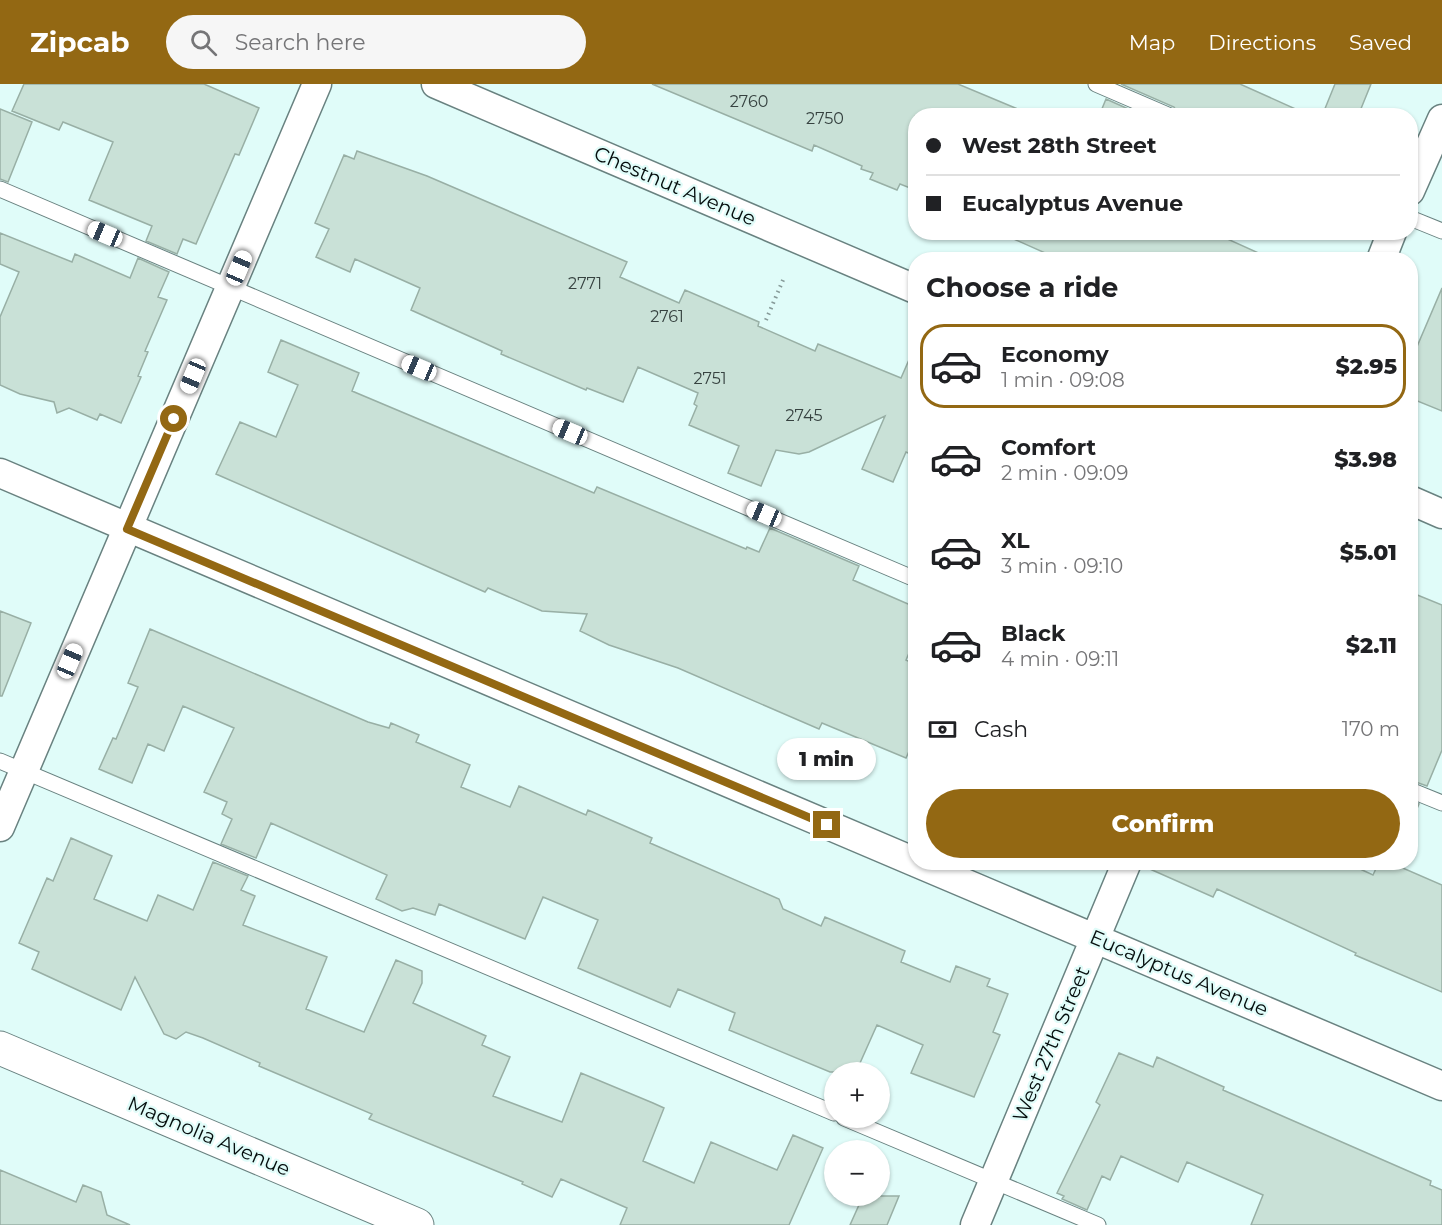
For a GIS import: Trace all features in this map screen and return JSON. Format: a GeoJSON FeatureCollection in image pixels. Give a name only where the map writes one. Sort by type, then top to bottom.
{"type":"FeatureCollection","features":[{"type":"Feature","properties":{"kind":"street"},"geometry":{"type":"LineString","coordinates":[[0,827],[12,766],[127,529],[317,84]]}},
{"type":"Feature","properties":{"kind":"street","name":"Chestnut Avenue"},"geometry":{"type":"LineString","coordinates":[[436,84],[908,286]]}},
{"type":"Feature","properties":{"kind":"street"},"geometry":{"type":"LineString","coordinates":[[1418,173],[1442,119]]}},
{"type":"Feature","properties":{"kind":"street","name":"Eucalyptus Avenue"},"geometry":{"type":"LineString","coordinates":[[0,473],[127,529],[908,859]]}},
{"type":"Feature","properties":{"kind":"street"},"geometry":{"type":"LineString","coordinates":[[1418,504],[1442,514]]}},
{"type":"Feature","properties":{"kind":"street","name":"Eucalyptus Avenue"},"geometry":{"type":"LineString","coordinates":[[934,870],[1442,1086]]}},
{"type":"Feature","properties":{"kind":"street","name":"West 27th Street"},"geometry":{"type":"LineString","coordinates":[[975,1225],[1123,870]]}},
{"type":"Feature","properties":{"kind":"street","name":"Magnolia Avenue"},"geometry":{"type":"LineString","coordinates":[[0,1048],[417,1225]]}},
{"type":"Feature","properties":{"kind":"lane"},"geometry":{"type":"LineString","coordinates":[[1096,84],[1152,108]]}},
{"type":"Feature","properties":{"kind":"lane"},"geometry":{"type":"LineString","coordinates":[[0,189],[908,576]]}},
{"type":"Feature","properties":{"kind":"lane"},"geometry":{"type":"LineString","coordinates":[[1418,221],[1442,231]]}},
{"type":"Feature","properties":{"kind":"lane"},"geometry":{"type":"LineString","coordinates":[[12,766],[824,1109]]}},
{"type":"Feature","properties":{"kind":"lane"},"geometry":{"type":"LineString","coordinates":[[1418,793],[1442,803]]}},
{"type":"Feature","properties":{"kind":"lane"},"geometry":{"type":"LineString","coordinates":[[868,1128],[1098,1225]]}},
{"type":"Feature","properties":{"kind":"path"},"geometry":{"type":"LineString","coordinates":[[766,320],[783,280]]}},
{"type":"Feature","properties":{"kind":"building"},"geometry":{"type":"Polygon","coordinates":[[[24,84],[204,84],[259,108],[239,155],[235,154],[196,244],[183,239],[177,254],[146,241],[152,226],[89,200],[113,142],[63,122],[59,130],[12,111],[24,84]]]}},
{"type":"Feature","properties":{"kind":"building"},"geometry":{"type":"Polygon","coordinates":[[[652,84],[958,84],[1015,108],[908,108],[908,187],[900,184],[897,190],[870,179],[873,173],[861,169],[862,166],[814,145],[812,151],[652,84]]]}},
{"type":"Feature","properties":{"kind":"building"},"geometry":{"type":"Polygon","coordinates":[[[1121,84],[1240,84],[1293,108],[1175,108],[1121,84]]]}},
{"type":"Feature","properties":{"kind":"building"},"geometry":{"type":"Polygon","coordinates":[[[1335,84],[1371,84],[1361,108],[1325,108],[1335,84]]]}},
{"type":"Feature","properties":{"kind":"building"},"geometry":{"type":"Polygon","coordinates":[[[1106,99],[1126,108],[1102,108],[1106,99]]]}},
{"type":"Feature","properties":{"kind":"building"},"geometry":{"type":"Polygon","coordinates":[[[0,109],[32,122],[8,182],[0,179],[0,109]]]}},
{"type":"Feature","properties":{"kind":"building"},"geometry":{"type":"Polygon","coordinates":[[[357,151],[427,176],[627,262],[620,277],[679,303],[685,290],[759,322],[758,326],[815,351],[818,344],[901,378],[908,362],[908,453],[906,452],[893,482],[862,469],[885,416],[809,452],[799,454],[776,450],[761,486],[728,473],[739,446],[689,425],[697,406],[694,404],[698,393],[638,367],[623,402],[587,388],[586,390],[501,354],[502,351],[411,310],[420,288],[355,259],[350,272],[316,257],[329,229],[315,223],[344,155],[354,159],[357,151]]]}},
{"type":"Feature","properties":{"kind":"building"},"geometry":{"type":"Polygon","coordinates":[[[0,233],[72,262],[75,254],[130,278],[138,258],[169,272],[158,297],[167,300],[145,351],[148,352],[138,376],[141,377],[121,423],[100,414],[97,420],[69,408],[57,413],[54,402],[20,394],[0,385],[0,317],[19,272],[0,264],[0,233]]]}},
{"type":"Feature","properties":{"kind":"building"},"geometry":{"type":"Polygon","coordinates":[[[1016,240],[1230,240],[1256,252],[1043,252],[1016,240]]]}},
{"type":"Feature","properties":{"kind":"building"},"geometry":{"type":"Polygon","coordinates":[[[1442,288],[1442,411],[1418,401],[1418,344],[1442,288]]]}},
{"type":"Feature","properties":{"kind":"building"},"geometry":{"type":"Polygon","coordinates":[[[281,340],[359,373],[352,391],[594,493],[597,487],[746,549],[747,547],[759,552],[770,528],[859,566],[853,580],[908,604],[908,655],[906,660],[908,661],[908,754],[906,758],[822,723],[819,729],[678,668],[609,645],[580,631],[587,614],[542,611],[488,588],[485,592],[216,474],[240,422],[276,437],[298,385],[268,372],[281,340]]]}},
{"type":"Feature","properties":{"kind":"building"},"geometry":{"type":"Polygon","coordinates":[[[1418,595],[1442,605],[1442,750],[1427,786],[1418,783],[1418,595]]]}},
{"type":"Feature","properties":{"kind":"building"},"geometry":{"type":"Polygon","coordinates":[[[0,611],[31,623],[2,696],[0,696],[0,611]]]}},
{"type":"Feature","properties":{"kind":"building"},"geometry":{"type":"Polygon","coordinates":[[[150,629],[368,722],[389,728],[391,723],[419,735],[416,742],[470,765],[461,787],[510,807],[519,786],[586,815],[588,810],[652,838],[650,843],[779,899],[783,909],[821,926],[825,917],[905,951],[901,962],[950,982],[956,966],[990,979],[987,986],[1008,994],[993,1032],[1000,1035],[974,1097],[911,1073],[923,1045],[877,1025],[860,1062],[824,1062],[824,1070],[729,1030],[735,1013],[678,989],[670,1007],[578,968],[598,920],[543,897],[525,939],[439,904],[435,915],[413,908],[402,911],[376,899],[387,875],[271,823],[256,858],[221,844],[232,819],[222,814],[227,802],[204,792],[234,728],[183,706],[164,751],[148,744],[132,783],[99,769],[113,738],[116,739],[138,687],[128,683],[150,629]]]}},
{"type":"Feature","properties":{"kind":"building"},"geometry":{"type":"Polygon","coordinates":[[[71,838],[112,856],[94,899],[147,921],[158,895],[193,910],[213,862],[248,876],[241,890],[255,896],[243,925],[327,957],[306,1009],[364,1032],[396,960],[422,971],[422,983],[413,1003],[486,1036],[482,1045],[510,1057],[493,1096],[562,1122],[581,1073],[653,1103],[664,1108],[643,1161],[694,1183],[711,1142],[777,1170],[793,1135],[823,1148],[789,1225],[620,1225],[627,1208],[561,1179],[552,1197],[522,1184],[523,1182],[369,1119],[372,1114],[259,1066],[260,1063],[203,1038],[186,1032],[176,1039],[164,1034],[135,977],[121,1010],[32,969],[39,952],[19,943],[47,878],[53,881],[71,838]]]}},
{"type":"Feature","properties":{"kind":"building"},"geometry":{"type":"Polygon","coordinates":[[[1152,870],[1362,870],[1373,875],[1375,870],[1407,870],[1442,885],[1442,992],[1355,955],[1356,953],[1217,889],[1213,897],[1152,870]]]}},
{"type":"Feature","properties":{"kind":"building"},"geometry":{"type":"Polygon","coordinates":[[[1119,1053],[1153,1067],[1157,1057],[1224,1087],[1223,1090],[1431,1181],[1430,1185],[1442,1190],[1442,1225],[1251,1225],[1263,1195],[1187,1162],[1178,1182],[1121,1156],[1110,1180],[1102,1176],[1087,1210],[1062,1199],[1064,1196],[1057,1193],[1100,1105],[1096,1102],[1119,1053]]]}},
{"type":"Feature","properties":{"kind":"building"},"geometry":{"type":"Polygon","coordinates":[[[0,1170],[76,1202],[83,1185],[101,1192],[107,1215],[130,1225],[0,1225],[0,1170]]]}},
{"type":"Feature","properties":{"kind":"building"},"geometry":{"type":"Polygon","coordinates":[[[890,1196],[899,1196],[887,1225],[850,1225],[859,1206],[890,1206],[890,1196]]]}},
{"type":"Feature","properties":{"kind":"route"},"geometry":{"type":"LineString","coordinates":[[174,419],[127,529],[827,825]]}}]}
